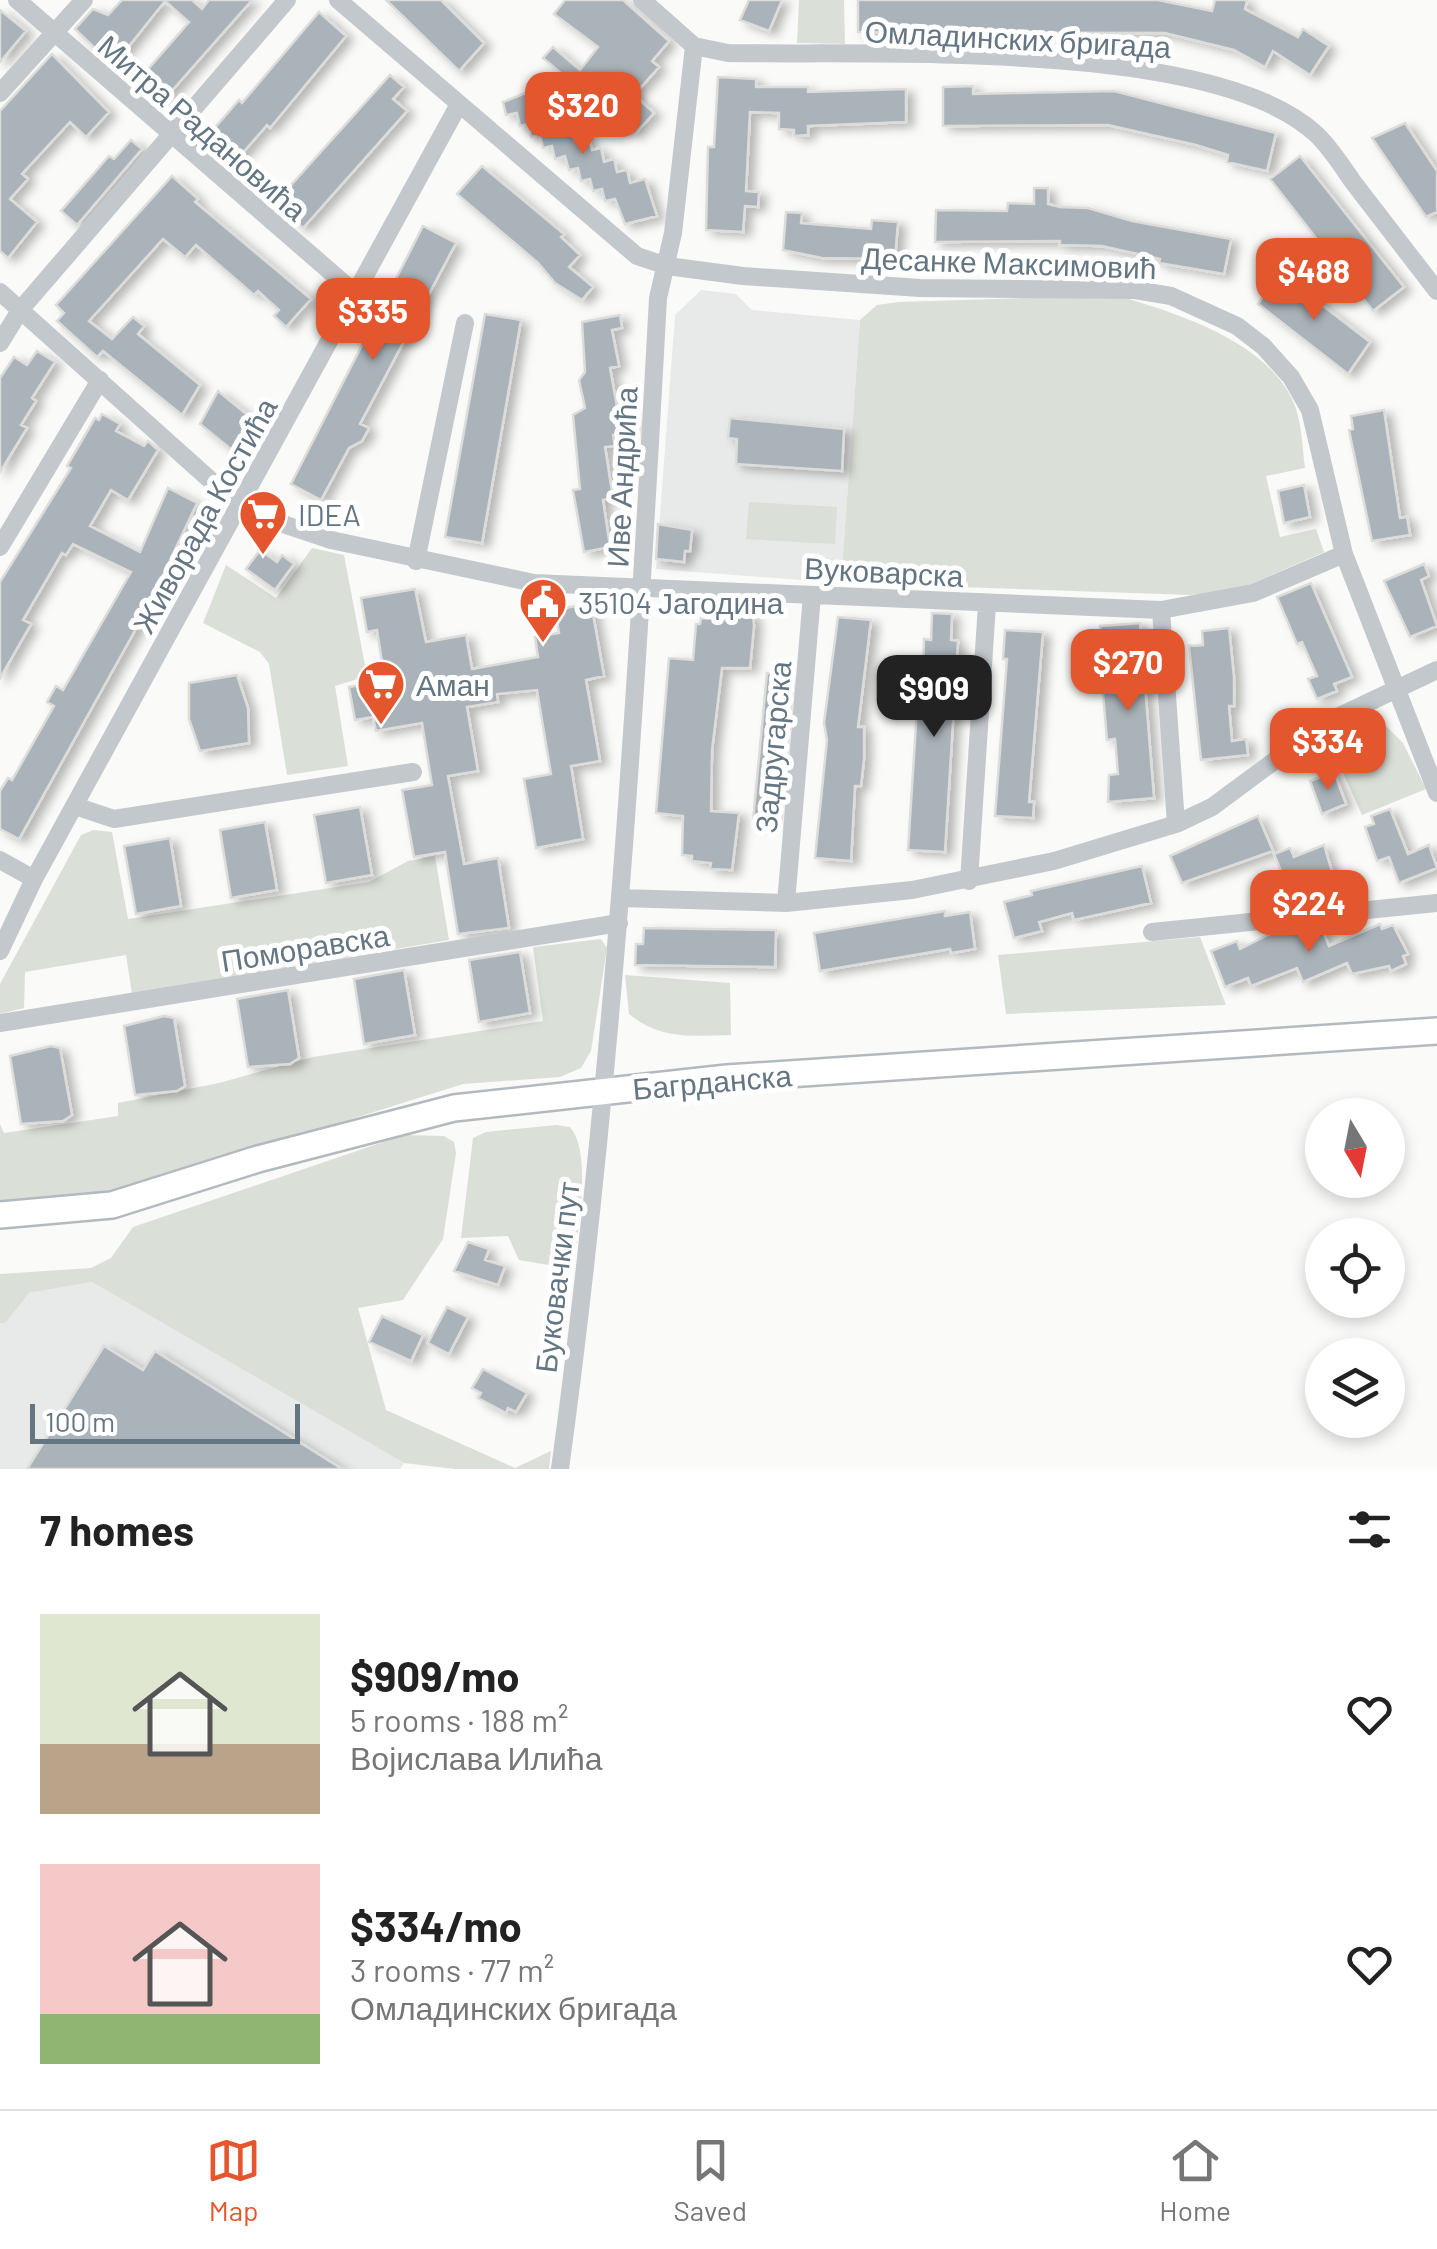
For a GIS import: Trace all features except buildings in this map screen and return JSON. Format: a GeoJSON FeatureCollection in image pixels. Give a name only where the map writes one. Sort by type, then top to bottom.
{"type":"FeatureCollection","features":[{"type":"Feature","properties":{"kind":"main road","name":"Багрданска"},"geometry":{"type":"LineString","coordinates":[[0,1215],[112,1206],[258,1159],[454,1108],[727,1078],[1437,1030]]}},
{"type":"Feature","properties":{"kind":"street","name":"Митра Радановића"},"geometry":{"type":"LineString","coordinates":[[16,0],[168,136],[355,293]]}},
{"type":"Feature","properties":{"kind":"street"},"geometry":{"type":"LineString","coordinates":[[0,93],[84,0]]}},
{"type":"Feature","properties":{"kind":"street"},"geometry":{"type":"LineString","coordinates":[[0,344],[20,309],[286,0]]}},
{"type":"Feature","properties":{"kind":"street"},"geometry":{"type":"LineString","coordinates":[[338,0],[637,256],[667,266]]}},
{"type":"Feature","properties":{"kind":"street"},"geometry":{"type":"LineString","coordinates":[[642,0],[694,46]]}},
{"type":"Feature","properties":{"kind":"street","name":"Иве Андрића"},"geometry":{"type":"LineString","coordinates":[[602,1092],[620,923],[658,298],[667,266],[694,46]]}},
{"type":"Feature","properties":{"kind":"street","name":"Омладинских бригада"},"geometry":{"type":"LineString","coordinates":[[694,46],[728,54],[979,59],[1128,68],[1206,79],[1285,112],[1316,134],[1437,291]]}},
{"type":"Feature","properties":{"kind":"street","name":"Живорада Костића"},"geometry":{"type":"LineString","coordinates":[[0,951],[34,879],[244,503],[458,106]]}},
{"type":"Feature","properties":{"kind":"street","name":"Десанке Максимовић"},"geometry":{"type":"LineString","coordinates":[[667,266],[920,288],[1135,290],[1172,296],[1205,309],[1264,346],[1303,393],[1344,554],[1437,793]]}},
{"type":"Feature","properties":{"kind":"street","name":"Вуковарска"},"geometry":{"type":"LineString","coordinates":[[0,292],[227,495],[286,525],[416,561],[534,583],[1161,610],[1253,593],[1344,554]]}},
{"type":"Feature","properties":{"kind":"street"},"geometry":{"type":"LineString","coordinates":[[416,561],[465,323]]}},
{"type":"Feature","properties":{"kind":"street"},"geometry":{"type":"LineString","coordinates":[[0,547],[100,380]]}},
{"type":"Feature","properties":{"kind":"street","name":"Задругарска"},"geometry":{"type":"LineString","coordinates":[[786,903],[812,595]]}},
{"type":"Feature","properties":{"kind":"street"},"geometry":{"type":"LineString","coordinates":[[969,881],[987,604]]}},
{"type":"Feature","properties":{"kind":"street"},"geometry":{"type":"LineString","coordinates":[[1161,610],[1176,824]]}},
{"type":"Feature","properties":{"kind":"street"},"geometry":{"type":"LineString","coordinates":[[620,898],[786,903],[969,881],[1176,824],[1212,807],[1327,722],[1437,670]]}},
{"type":"Feature","properties":{"kind":"street"},"geometry":{"type":"LineString","coordinates":[[75,806],[114,819],[413,772]]}},
{"type":"Feature","properties":{"kind":"street"},"geometry":{"type":"LineString","coordinates":[[0,860],[34,879]]}},
{"type":"Feature","properties":{"kind":"street"},"geometry":{"type":"LineString","coordinates":[[1152,932],[1437,903]]}},
{"type":"Feature","properties":{"kind":"street","name":"Поморавска"},"geometry":{"type":"LineString","coordinates":[[0,1024],[620,923]]}},
{"type":"Feature","properties":{"kind":"street","name":"Буковачки пут"},"geometry":{"type":"LineString","coordinates":[[560,1469],[602,1092]]}},
{"type":"Feature","properties":{"kind":"shaded area"},"geometry":{"type":"Polygon","coordinates":[[[799,0],[844,0],[845,44],[797,43],[799,0]]]}},
{"type":"Feature","properties":{"kind":"shaded area"},"geometry":{"type":"Polygon","coordinates":[[[701,290],[736,294],[752,310],[860,320],[841,583],[656,569],[675,315],[701,290]]]}},
{"type":"Feature","properties":{"kind":"shaded area"},"geometry":{"type":"Polygon","coordinates":[[[1115,295],[1214,331],[1239,344],[1278,378],[1298,415],[1305,468],[1266,476],[1280,537],[1316,529],[1324,552],[1235,591],[1190,595],[841,583],[860,320],[877,305],[899,302],[1115,295]]]}},
{"type":"Feature","properties":{"kind":"shaded area"},"geometry":{"type":"Polygon","coordinates":[[[749,502],[837,507],[835,544],[746,539],[749,502]]]}},
{"type":"Feature","properties":{"kind":"shaded area"},"geometry":{"type":"Polygon","coordinates":[[[312,548],[344,555],[367,676],[335,686],[348,766],[287,775],[269,664],[260,652],[203,623],[226,565],[276,598],[312,548]]]}},
{"type":"Feature","properties":{"kind":"shaded area"},"geometry":{"type":"Polygon","coordinates":[[[1383,723],[1403,743],[1426,789],[1362,815],[1331,746],[1342,731],[1383,723]]]}},
{"type":"Feature","properties":{"kind":"shaded area"},"geometry":{"type":"Polygon","coordinates":[[[93,830],[112,832],[128,919],[369,882],[408,861],[435,856],[449,940],[132,994],[126,955],[25,972],[24,1008],[0,1014],[0,984],[81,835],[93,830]]]}},
{"type":"Feature","properties":{"kind":"shaded area"},"geometry":{"type":"Polygon","coordinates":[[[1200,937],[1226,1005],[1006,1014],[998,955],[1200,937]]]}},
{"type":"Feature","properties":{"kind":"shaded area"},"geometry":{"type":"Polygon","coordinates":[[[601,939],[607,948],[591,1051],[581,1068],[560,1077],[463,1084],[114,1194],[0,1202],[0,1124],[4,1133],[118,1116],[118,1103],[219,1083],[313,1057],[543,1021],[533,947],[601,939]]]}},
{"type":"Feature","properties":{"kind":"shaded area"},"geometry":{"type":"Polygon","coordinates":[[[625,975],[730,983],[731,1035],[677,1035],[641,1022],[629,1014],[625,975]]]}},
{"type":"Feature","properties":{"kind":"shaded area"},"geometry":{"type":"Polygon","coordinates":[[[570,1127],[581,1155],[582,1195],[573,1269],[519,1260],[508,1236],[461,1238],[473,1138],[486,1132],[570,1127]]]}},
{"type":"Feature","properties":{"kind":"shaded area"},"geometry":{"type":"Polygon","coordinates":[[[404,1135],[444,1136],[454,1142],[456,1153],[443,1239],[403,1300],[358,1308],[386,1410],[515,1468],[551,1451],[549,1469],[455,1469],[404,1463],[92,1282],[29,1293],[5,1323],[0,1323],[0,1274],[91,1268],[111,1258],[133,1227],[404,1135]]]}},
{"type":"Feature","properties":{"kind":"shaded area"},"geometry":{"type":"Polygon","coordinates":[[[92,1282],[404,1463],[400,1469],[0,1469],[0,1323],[29,1293],[92,1282]]]}},
{"type":"Feature","properties":{"kind":"place","name":"IDEA"},"geometry":{"type":"Point","coordinates":[263,556]}},
{"type":"Feature","properties":{"kind":"place","name":"35104 Јагодина"},"geometry":{"type":"Point","coordinates":[543,644]}},
{"type":"Feature","properties":{"kind":"place","name":"Аман"},"geometry":{"type":"Point","coordinates":[381,726]}}]}
